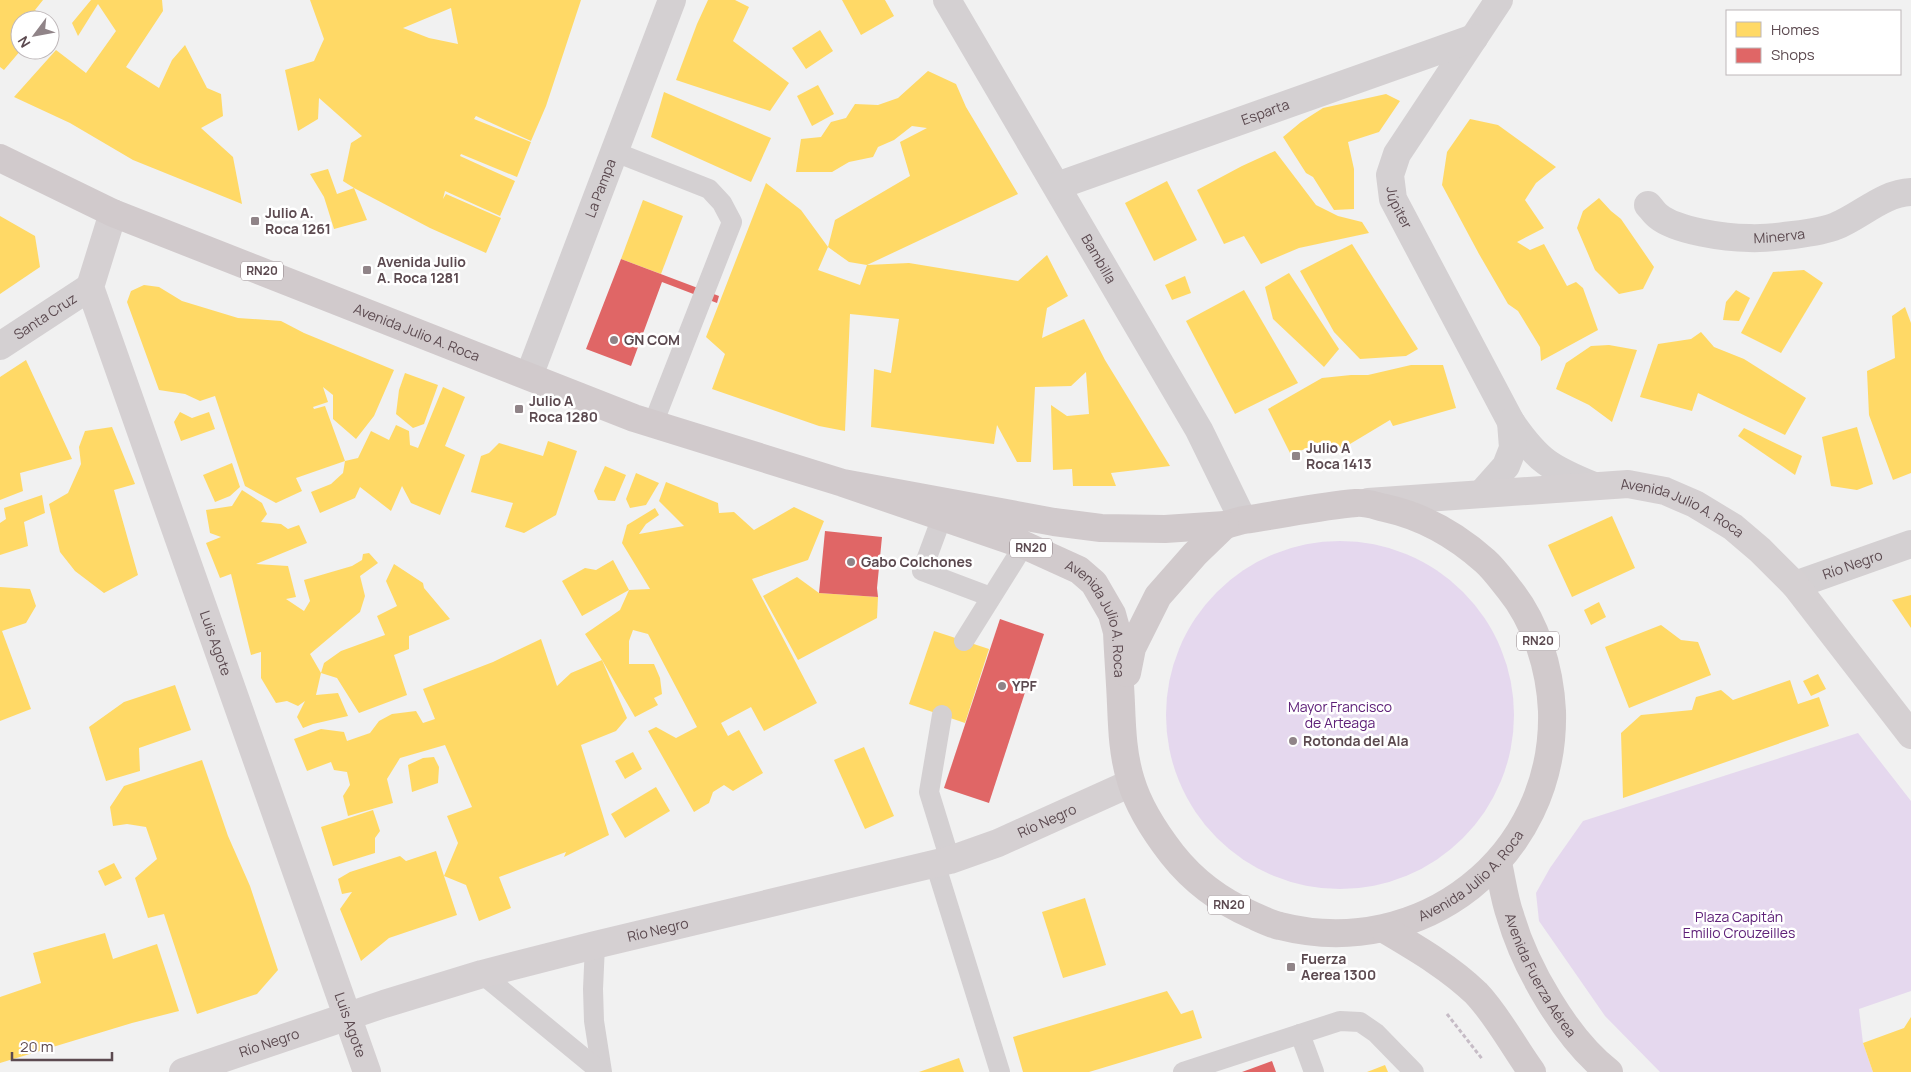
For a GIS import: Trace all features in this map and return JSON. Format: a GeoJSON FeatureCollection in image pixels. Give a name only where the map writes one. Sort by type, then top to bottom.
{"type":"FeatureCollection","features":[{"type":"Feature","properties":{"kind":"main road","name":"Avenida Julio A. Roca"},"geometry":{"type":"LineString","coordinates":[[0,158],[112,213],[634,418],[843,483],[1024,544],[1079,570],[1094,583],[1104,599],[1117,632],[1123,744],[1131,782],[1154,831],[1187,873],[1230,905],[1279,926],[1331,934],[1384,929],[1418,918],[1446,905],[1471,888],[1498,863],[1525,824],[1544,781],[1552,734],[1551,687],[1538,641],[1517,599],[1487,562],[1449,533],[1406,513],[1359,502]]}},
{"type":"Feature","properties":{"kind":"main road"},"geometry":{"type":"LineString","coordinates":[[90,287],[112,213]]}},
{"type":"Feature","properties":{"kind":"main road","name":"Luis Agote"},"geometry":{"type":"LineString","coordinates":[[90,287],[367,1072]]}},
{"type":"Feature","properties":{"kind":"main road","name":"Avenida Julio A. Roca"},"geometry":{"type":"LineString","coordinates":[[843,483],[1054,522],[1101,528],[1164,530],[1234,523],[1359,502],[1628,484],[1665,491],[1695,504],[1733,527],[1760,550],[1795,585],[1911,735]]}},
{"type":"Feature","properties":{"kind":"main road","name":"Avenida Julio A. Roca"},"geometry":{"type":"LineString","coordinates":[[1121,704],[1132,648],[1158,596],[1195,554],[1234,523]]}},
{"type":"Feature","properties":{"kind":"main road","name":"Río Negro"},"geometry":{"type":"LineString","coordinates":[[183,1072],[348,1016],[482,974],[943,862],[998,843],[1131,782]]}},
{"type":"Feature","properties":{"kind":"main road","name":"Avenida Fuerza Aérea"},"geometry":{"type":"LineString","coordinates":[[1498,863],[1510,916],[1522,948],[1544,994],[1576,1038],[1609,1072]]}},
{"type":"Feature","properties":{"kind":"main road"},"geometry":{"type":"LineString","coordinates":[[1384,929],[1439,963],[1477,994],[1532,1072]]}},
{"type":"Feature","properties":{"kind":"street","name":"La Pampa"},"geometry":{"type":"LineString","coordinates":[[529,376],[672,0]]}},
{"type":"Feature","properties":{"kind":"street","name":"Bambilla"},"geometry":{"type":"LineString","coordinates":[[947,0],[1199,430],[1234,523]]}},
{"type":"Feature","properties":{"kind":"street","name":"Júpiter"},"geometry":{"type":"LineString","coordinates":[[1499,0],[1397,154],[1390,175],[1394,199],[1511,422],[1528,446],[1545,462],[1558,471],[1594,486]]}},
{"type":"Feature","properties":{"kind":"street","name":"Esparta"},"geometry":{"type":"LineString","coordinates":[[1057,186],[1474,38]]}},
{"type":"Feature","properties":{"kind":"street","name":"Minerva"},"geometry":{"type":"LineString","coordinates":[[1648,205],[1658,216],[1674,225],[1696,231],[1750,238],[1805,233],[1834,227],[1891,195],[1911,192]]}},
{"type":"Feature","properties":{"kind":"street","name":"Santa Cruz"},"geometry":{"type":"LineString","coordinates":[[0,346],[90,287]]}},
{"type":"Feature","properties":{"kind":"street","name":"Júpiter"},"geometry":{"type":"LineString","coordinates":[[1482,493],[1506,466],[1513,448],[1511,422]]}},
{"type":"Feature","properties":{"kind":"street","name":"Río Negro"},"geometry":{"type":"LineString","coordinates":[[1795,585],[1911,544]]}},
{"type":"Feature","properties":{"kind":"lane"},"geometry":{"type":"LineString","coordinates":[[615,152],[709,189],[722,203],[732,222],[652,424]]}},
{"type":"Feature","properties":{"kind":"lane"},"geometry":{"type":"LineString","coordinates":[[942,517],[922,571],[991,597]]}},
{"type":"Feature","properties":{"kind":"lane"},"geometry":{"type":"LineString","coordinates":[[964,641],[1024,544]]}},
{"type":"Feature","properties":{"kind":"lane"},"geometry":{"type":"LineString","coordinates":[[942,715],[929,792],[943,862],[1000,1072]]}},
{"type":"Feature","properties":{"kind":"lane"},"geometry":{"type":"LineString","coordinates":[[596,945],[593,989],[594,1021],[601,1072]]}},
{"type":"Feature","properties":{"kind":"lane"},"geometry":{"type":"LineString","coordinates":[[482,974],[601,1072]]}},
{"type":"Feature","properties":{"kind":"lane"},"geometry":{"type":"LineString","coordinates":[[1183,1072],[1340,1021],[1360,1022],[1376,1033],[1414,1072]]}},
{"type":"Feature","properties":{"kind":"lane"},"geometry":{"type":"LineString","coordinates":[[1300,1034],[1314,1072]]}},
{"type":"Feature","properties":{"kind":"path"},"geometry":{"type":"LineString","coordinates":[[1447,1014],[1488,1065]]}},
{"type":"Feature","properties":{"kind":"green space","name":"Mayor Francisco de Arteaga"},"geometry":{"type":"Polygon","coordinates":[[[1340,541],[1374,544],[1391,548],[1422,561],[1451,580],[1475,604],[1494,633],[1507,664],[1511,681],[1514,715],[1511,749],[1507,766],[1494,797],[1475,826],[1451,850],[1422,869],[1391,882],[1374,886],[1340,889],[1306,886],[1289,882],[1258,869],[1229,850],[1205,826],[1186,797],[1173,766],[1169,749],[1166,715],[1169,681],[1173,664],[1186,633],[1205,604],[1229,580],[1258,561],[1289,548],[1306,544],[1340,541]]]}},
{"type":"Feature","properties":{"kind":"green space","name":"Plaza Capitán Emilio Crouzeilles"},"geometry":{"type":"Polygon","coordinates":[[[1858,733],[1911,801],[1911,991],[1859,1009],[1863,1043],[1873,1072],[1660,1072],[1605,1016],[1539,921],[1536,893],[1550,868],[1583,821],[1858,733]]]}},
{"type":"Feature","properties":{"kind":"building: Homes"},"geometry":{"type":"Polygon","coordinates":[[[0,0],[43,0],[35,10],[10,10],[10,60],[12,60],[4,70],[0,67],[0,0]]]}},
{"type":"Feature","properties":{"kind":"building: Homes"},"geometry":{"type":"Polygon","coordinates":[[[91,0],[162,0],[163,11],[126,67],[159,88],[172,60],[185,45],[207,88],[221,94],[223,116],[201,128],[233,157],[242,204],[133,160],[70,123],[14,97],[47,60],[60,60],[60,53],[86,73],[116,31],[98,4],[78,36],[72,23],[91,0]]]}},
{"type":"Feature","properties":{"kind":"building: Homes"},"geometry":{"type":"Polygon","coordinates":[[[310,0],[581,0],[546,106],[531,141],[476,116],[474,119],[531,142],[517,177],[461,154],[460,156],[515,181],[500,216],[445,191],[443,199],[446,194],[501,218],[486,253],[430,228],[343,181],[351,143],[362,136],[319,98],[318,119],[298,131],[285,70],[314,61],[324,39],[310,0]],[[451,8],[403,28],[429,38],[458,44],[451,8]]]}},
{"type":"Feature","properties":{"kind":"building: Homes"},"geometry":{"type":"Polygon","coordinates":[[[708,0],[735,0],[749,7],[733,41],[789,83],[770,111],[676,80],[708,0]]]}},
{"type":"Feature","properties":{"kind":"building: Homes"},"geometry":{"type":"Polygon","coordinates":[[[842,0],[885,0],[894,16],[861,35],[842,0]]]}},
{"type":"Feature","properties":{"kind":"building: Homes"},"geometry":{"type":"Polygon","coordinates":[[[820,30],[833,51],[806,69],[792,48],[820,30]]]}},
{"type":"Feature","properties":{"kind":"building: Homes"},"geometry":{"type":"Polygon","coordinates":[[[928,71],[956,84],[966,107],[1018,194],[867,265],[849,262],[828,247],[835,220],[910,176],[900,142],[927,128],[912,126],[894,140],[878,147],[873,157],[849,162],[832,172],[796,172],[801,139],[821,137],[831,122],[846,118],[855,104],[878,105],[898,98],[928,71]]]}},
{"type":"Feature","properties":{"kind":"building: Homes"},"geometry":{"type":"Polygon","coordinates":[[[818,85],[834,114],[812,126],[797,96],[818,85]]]}},
{"type":"Feature","properties":{"kind":"building: Homes"},"geometry":{"type":"Polygon","coordinates":[[[664,92],[771,138],[751,182],[651,137],[664,92]]]}},
{"type":"Feature","properties":{"kind":"building: Homes"},"geometry":{"type":"Polygon","coordinates":[[[1386,94],[1400,101],[1379,132],[1348,142],[1354,169],[1354,209],[1334,210],[1313,177],[1306,173],[1283,137],[1301,122],[1323,108],[1386,94]]]}},
{"type":"Feature","properties":{"kind":"building: Homes"},"geometry":{"type":"Polygon","coordinates":[[[1470,119],[1498,125],[1556,167],[1536,183],[1525,200],[1544,228],[1517,242],[1530,250],[1544,244],[1567,286],[1576,282],[1583,288],[1598,330],[1541,361],[1540,347],[1518,311],[1508,304],[1442,185],[1447,152],[1470,119]]]}},
{"type":"Feature","properties":{"kind":"building: Homes"},"geometry":{"type":"Polygon","coordinates":[[[1275,151],[1316,205],[1338,216],[1362,222],[1369,233],[1299,248],[1261,264],[1244,236],[1224,244],[1197,190],[1275,151]]]}},
{"type":"Feature","properties":{"kind":"building: Homes"},"geometry":{"type":"Polygon","coordinates":[[[328,169],[337,194],[354,188],[367,220],[334,229],[324,197],[310,174],[328,169]]]}},
{"type":"Feature","properties":{"kind":"building: Homes"},"geometry":{"type":"Polygon","coordinates":[[[1167,181],[1197,240],[1154,261],[1125,203],[1167,181]]]}},
{"type":"Feature","properties":{"kind":"building: Homes"},"geometry":{"type":"Polygon","coordinates":[[[766,183],[801,210],[828,247],[818,270],[860,285],[867,265],[909,263],[1018,281],[1047,255],[1068,296],[1047,308],[1042,338],[1084,319],[1105,360],[1170,466],[1111,473],[1116,486],[1073,486],[1072,469],[1053,470],[1051,405],[1067,416],[1089,414],[1086,372],[1071,386],[1035,387],[1031,462],[1017,462],[997,425],[994,444],[871,427],[874,369],[891,373],[899,319],[850,314],[845,431],[819,426],[712,389],[725,354],[706,337],[766,183]]]}},
{"type":"Feature","properties":{"kind":"building: Homes"},"geometry":{"type":"Polygon","coordinates":[[[1599,198],[1621,219],[1654,267],[1643,289],[1619,294],[1595,270],[1577,228],[1583,211],[1599,198]]]}},
{"type":"Feature","properties":{"kind":"building: Homes"},"geometry":{"type":"Polygon","coordinates":[[[643,200],[683,216],[661,274],[621,259],[643,200]]]}},
{"type":"Feature","properties":{"kind":"building: Homes"},"geometry":{"type":"Polygon","coordinates":[[[0,216],[35,236],[40,267],[0,294],[0,216]]]}},
{"type":"Feature","properties":{"kind":"building: Homes"},"geometry":{"type":"Polygon","coordinates":[[[1352,244],[1418,349],[1406,356],[1360,359],[1334,332],[1300,271],[1352,244]]]}},
{"type":"Feature","properties":{"kind":"building: Homes"},"geometry":{"type":"Polygon","coordinates":[[[1804,270],[1823,283],[1781,353],[1741,333],[1773,272],[1804,270]]]}},
{"type":"Feature","properties":{"kind":"building: Homes"},"geometry":{"type":"Polygon","coordinates":[[[1289,273],[1339,349],[1324,367],[1273,319],[1265,287],[1289,273]]]}},
{"type":"Feature","properties":{"kind":"building: Homes"},"geometry":{"type":"Polygon","coordinates":[[[1185,276],[1191,293],[1172,300],[1165,285],[1185,276]]]}},
{"type":"Feature","properties":{"kind":"building: Homes"},"geometry":{"type":"Polygon","coordinates":[[[144,285],[159,287],[182,301],[238,318],[281,321],[304,333],[394,370],[374,416],[356,439],[333,419],[333,395],[323,387],[328,402],[313,407],[314,409],[325,406],[345,461],[296,478],[302,491],[276,503],[245,486],[215,396],[200,401],[185,394],[159,390],[127,302],[131,291],[144,285]]]}},
{"type":"Feature","properties":{"kind":"building: Homes"},"geometry":{"type":"Polygon","coordinates":[[[1244,290],[1298,383],[1235,414],[1186,321],[1244,290]]]}},
{"type":"Feature","properties":{"kind":"building: Homes"},"geometry":{"type":"Polygon","coordinates":[[[1736,290],[1750,298],[1739,321],[1723,320],[1726,302],[1736,290]]]}},
{"type":"Feature","properties":{"kind":"building: Homes"},"geometry":{"type":"Polygon","coordinates":[[[1905,307],[1911,323],[1911,473],[1893,480],[1869,415],[1867,371],[1895,358],[1892,316],[1905,307]]]}},
{"type":"Feature","properties":{"kind":"building: Homes"},"geometry":{"type":"Polygon","coordinates":[[[1701,332],[1714,347],[1744,359],[1806,398],[1785,435],[1698,393],[1692,411],[1640,397],[1658,344],[1691,339],[1701,332]]]}},
{"type":"Feature","properties":{"kind":"building: Homes"},"geometry":{"type":"Polygon","coordinates":[[[1609,345],[1637,350],[1612,422],[1589,405],[1556,389],[1566,363],[1591,346],[1609,345]]]}},
{"type":"Feature","properties":{"kind":"building: Homes"},"geometry":{"type":"Polygon","coordinates":[[[26,360],[72,459],[20,473],[23,491],[0,500],[0,377],[26,360]]]}},
{"type":"Feature","properties":{"kind":"building: Homes"},"geometry":{"type":"Polygon","coordinates":[[[1411,365],[1443,365],[1456,408],[1393,426],[1390,420],[1340,450],[1331,443],[1290,453],[1268,409],[1322,378],[1368,375],[1411,365]]]}},
{"type":"Feature","properties":{"kind":"building: Homes"},"geometry":{"type":"Polygon","coordinates":[[[405,373],[438,385],[424,424],[413,428],[396,414],[399,390],[405,373]]]}},
{"type":"Feature","properties":{"kind":"building: Homes"},"geometry":{"type":"Polygon","coordinates":[[[443,387],[465,397],[445,446],[465,455],[440,515],[411,503],[402,486],[391,511],[360,487],[355,498],[320,513],[311,492],[331,484],[343,473],[345,461],[358,458],[371,431],[389,440],[396,425],[409,431],[410,445],[418,448],[443,387]]]}},
{"type":"Feature","properties":{"kind":"building: Homes"},"geometry":{"type":"Polygon","coordinates":[[[180,412],[192,418],[209,412],[215,429],[181,441],[174,422],[180,412]]]}},
{"type":"Feature","properties":{"kind":"building: Homes"},"geometry":{"type":"Polygon","coordinates":[[[112,427],[135,484],[114,490],[138,575],[104,593],[75,571],[60,552],[49,504],[68,493],[81,464],[79,447],[85,431],[112,427]]]}},
{"type":"Feature","properties":{"kind":"building: Homes"},"geometry":{"type":"Polygon","coordinates":[[[1857,427],[1873,484],[1857,490],[1831,486],[1822,437],[1857,427]]]}},
{"type":"Feature","properties":{"kind":"building: Homes"},"geometry":{"type":"Polygon","coordinates":[[[1744,428],[1802,456],[1795,475],[1738,436],[1744,428]]]}},
{"type":"Feature","properties":{"kind":"building: Homes"},"geometry":{"type":"Polygon","coordinates":[[[548,441],[577,451],[556,515],[524,533],[505,527],[513,503],[471,492],[481,456],[489,453],[499,443],[543,456],[548,441]]]}},
{"type":"Feature","properties":{"kind":"building: Homes"},"geometry":{"type":"Polygon","coordinates":[[[232,463],[240,487],[230,496],[215,502],[203,475],[232,463]]]}},
{"type":"Feature","properties":{"kind":"building: Homes"},"geometry":{"type":"Polygon","coordinates":[[[605,466],[626,475],[615,501],[598,500],[594,491],[605,466]]]}},
{"type":"Feature","properties":{"kind":"building: Homes"},"geometry":{"type":"Polygon","coordinates":[[[636,473],[659,483],[646,505],[630,508],[626,499],[636,473]]]}},
{"type":"Feature","properties":{"kind":"building: Homes"},"geometry":{"type":"Polygon","coordinates":[[[666,482],[718,503],[719,513],[734,512],[754,530],[794,507],[824,521],[808,560],[752,579],[817,703],[764,731],[751,707],[721,723],[728,736],[739,730],[763,773],[733,791],[724,785],[713,792],[709,803],[694,812],[648,731],[656,727],[676,738],[697,727],[648,634],[633,630],[629,641],[629,664],[654,664],[660,678],[662,694],[654,698],[658,705],[635,717],[585,634],[620,610],[629,590],[650,589],[622,543],[627,525],[655,508],[659,515],[646,524],[639,534],[684,526],[659,501],[666,482]]]}},
{"type":"Feature","properties":{"kind":"building: Homes"},"geometry":{"type":"Polygon","coordinates":[[[242,490],[262,503],[267,514],[261,522],[281,524],[288,529],[299,525],[307,543],[256,564],[288,566],[296,597],[286,599],[304,611],[310,601],[304,580],[352,566],[362,560],[363,554],[369,553],[378,563],[360,576],[365,596],[360,612],[310,654],[321,673],[316,695],[338,693],[348,716],[303,728],[297,717],[305,701],[298,706],[287,701],[276,703],[261,678],[261,652],[251,655],[231,574],[220,578],[206,543],[221,537],[210,533],[206,510],[232,506],[242,490]]]}},
{"type":"Feature","properties":{"kind":"building: Homes"},"geometry":{"type":"Polygon","coordinates":[[[42,495],[45,513],[24,522],[28,546],[0,555],[0,523],[6,519],[4,508],[42,495]]]}},
{"type":"Feature","properties":{"kind":"building: Homes"},"geometry":{"type":"Polygon","coordinates":[[[1612,516],[1635,568],[1572,597],[1548,545],[1612,516]]]}},
{"type":"Feature","properties":{"kind":"building: Homes"},"geometry":{"type":"Polygon","coordinates":[[[613,560],[629,590],[582,616],[562,581],[585,568],[596,570],[613,560]]]}},
{"type":"Feature","properties":{"kind":"building: Homes"},"geometry":{"type":"Polygon","coordinates":[[[394,564],[423,583],[424,588],[450,619],[409,636],[409,649],[394,655],[407,695],[359,713],[337,678],[321,673],[324,663],[341,651],[385,635],[377,616],[397,606],[386,581],[394,564]]]}},
{"type":"Feature","properties":{"kind":"building: Homes"},"geometry":{"type":"Polygon","coordinates":[[[797,577],[819,593],[878,597],[877,618],[798,660],[763,596],[797,577]]]}},
{"type":"Feature","properties":{"kind":"building: Homes"},"geometry":{"type":"Polygon","coordinates":[[[0,587],[30,589],[36,606],[26,623],[2,631],[31,709],[0,721],[0,587]]]}},
{"type":"Feature","properties":{"kind":"building: Homes"},"geometry":{"type":"Polygon","coordinates":[[[1911,595],[1911,628],[1892,600],[1911,595]]]}},
{"type":"Feature","properties":{"kind":"building: Homes"},"geometry":{"type":"Polygon","coordinates":[[[1599,602],[1606,617],[1591,625],[1584,610],[1599,602]]]}},
{"type":"Feature","properties":{"kind":"building: Homes"},"geometry":{"type":"Polygon","coordinates":[[[1661,625],[1681,640],[1698,642],[1711,675],[1629,708],[1605,647],[1661,625]]]}},
{"type":"Feature","properties":{"kind":"building: Homes"},"geometry":{"type":"Polygon","coordinates":[[[934,631],[989,649],[965,723],[909,704],[934,631]]]}},
{"type":"Feature","properties":{"kind":"building: Homes"},"geometry":{"type":"Polygon","coordinates":[[[541,639],[557,686],[571,673],[602,660],[627,718],[616,731],[581,745],[609,835],[564,857],[566,852],[499,877],[511,908],[479,921],[466,885],[444,876],[458,843],[447,816],[472,807],[445,745],[400,758],[387,779],[393,803],[348,816],[343,796],[350,785],[347,772],[334,770],[331,762],[307,771],[294,739],[321,729],[344,732],[347,741],[370,733],[379,721],[392,714],[416,711],[423,723],[435,719],[423,689],[493,662],[541,639]]]}},
{"type":"Feature","properties":{"kind":"building: Homes"},"geometry":{"type":"Polygon","coordinates":[[[1818,674],[1826,689],[1811,696],[1803,681],[1818,674]]]}},
{"type":"Feature","properties":{"kind":"building: Homes"},"geometry":{"type":"Polygon","coordinates":[[[1790,680],[1798,704],[1819,697],[1829,726],[1623,798],[1621,733],[1641,715],[1692,710],[1696,697],[1721,690],[1733,700],[1790,680]]]}},
{"type":"Feature","properties":{"kind":"building: Homes"},"geometry":{"type":"Polygon","coordinates":[[[175,685],[191,730],[139,748],[140,771],[106,781],[89,727],[124,702],[175,685]]]}},
{"type":"Feature","properties":{"kind":"building: Homes"},"geometry":{"type":"Polygon","coordinates":[[[864,747],[894,816],[865,829],[834,760],[864,747]]]}},
{"type":"Feature","properties":{"kind":"building: Homes"},"geometry":{"type":"Polygon","coordinates":[[[633,752],[642,769],[625,779],[615,761],[633,752]]]}},
{"type":"Feature","properties":{"kind":"building: Homes"},"geometry":{"type":"Polygon","coordinates":[[[434,757],[439,767],[438,783],[412,792],[408,765],[423,758],[434,757]]]}},
{"type":"Feature","properties":{"kind":"building: Homes"},"geometry":{"type":"Polygon","coordinates":[[[202,760],[228,836],[250,886],[278,970],[257,994],[197,1014],[164,914],[148,918],[135,878],[157,859],[146,827],[127,824],[113,826],[110,807],[124,786],[202,760]]]}},
{"type":"Feature","properties":{"kind":"building: Homes"},"geometry":{"type":"Polygon","coordinates":[[[656,787],[670,811],[625,838],[611,814],[656,787]]]}},
{"type":"Feature","properties":{"kind":"building: Homes"},"geometry":{"type":"Polygon","coordinates":[[[373,810],[380,831],[375,838],[375,853],[333,866],[321,827],[373,810]]]}},
{"type":"Feature","properties":{"kind":"building: Homes"},"geometry":{"type":"Polygon","coordinates":[[[436,851],[457,915],[389,938],[361,961],[340,909],[352,892],[342,894],[338,879],[350,872],[400,856],[406,861],[436,851]]]}},
{"type":"Feature","properties":{"kind":"building: Homes"},"geometry":{"type":"Polygon","coordinates":[[[114,863],[122,878],[105,886],[98,871],[114,863]]]}},
{"type":"Feature","properties":{"kind":"building: Homes"},"geometry":{"type":"Polygon","coordinates":[[[1085,898],[1106,965],[1063,978],[1042,912],[1085,898]]]}},
{"type":"Feature","properties":{"kind":"building: Homes"},"geometry":{"type":"Polygon","coordinates":[[[105,933],[113,959],[157,944],[179,1011],[132,1023],[0,1063],[0,997],[41,983],[33,953],[105,933]]]}},
{"type":"Feature","properties":{"kind":"building: Homes"},"geometry":{"type":"Polygon","coordinates":[[[1167,991],[1181,1014],[1193,1010],[1202,1038],[1089,1072],[1023,1072],[1013,1037],[1167,991]]]}},
{"type":"Feature","properties":{"kind":"building: Homes"},"geometry":{"type":"Polygon","coordinates":[[[1911,1017],[1911,1072],[1873,1072],[1863,1043],[1904,1028],[1911,1017]]]}},
{"type":"Feature","properties":{"kind":"building: Homes"},"geometry":{"type":"Polygon","coordinates":[[[959,1058],[964,1072],[919,1072],[959,1058]]]}},
{"type":"Feature","properties":{"kind":"building: Homes"},"geometry":{"type":"Polygon","coordinates":[[[1385,1065],[1388,1072],[1367,1072],[1385,1065]]]}},
{"type":"Feature","properties":{"kind":"building: Shops"},"geometry":{"type":"Polygon","coordinates":[[[621,259],[719,296],[717,303],[662,282],[631,366],[586,349],[621,259]]]}},
{"type":"Feature","properties":{"kind":"building: Shops","name":"Gabo Colchones"},"geometry":{"type":"Polygon","coordinates":[[[825,531],[882,537],[877,588],[878,597],[819,593],[825,531]]]}},
{"type":"Feature","properties":{"kind":"building: Shops","name":"YPF"},"geometry":{"type":"Polygon","coordinates":[[[1000,619],[1044,634],[989,803],[944,788],[1000,619]]]}},
{"type":"Feature","properties":{"kind":"building: Shops"},"geometry":{"type":"Polygon","coordinates":[[[1272,1061],[1276,1072],[1242,1072],[1272,1061]]]}},
{"type":"Feature","properties":{"kind":"place","name":"Julio A. Roca 1261"},"geometry":{"type":"Point","coordinates":[255,221]}},
{"type":"Feature","properties":{"kind":"place","name":"Avenida Julio A. Roca 1281"},"geometry":{"type":"Point","coordinates":[367,270]}},
{"type":"Feature","properties":{"kind":"place","name":"GN COM"},"geometry":{"type":"Point","coordinates":[614,340]}},
{"type":"Feature","properties":{"kind":"place","name":"Julio A Roca 1280"},"geometry":{"type":"Point","coordinates":[519,409]}},
{"type":"Feature","properties":{"kind":"place","name":"Julio A Roca 1413"},"geometry":{"type":"Point","coordinates":[1296,456]}},
{"type":"Feature","properties":{"kind":"place","name":"Gabo Colchones"},"geometry":{"type":"Point","coordinates":[851,562]}},
{"type":"Feature","properties":{"kind":"place","name":"YPF"},"geometry":{"type":"Point","coordinates":[1002,686]}},
{"type":"Feature","properties":{"kind":"place","name":"Rotonda del Ala"},"geometry":{"type":"Point","coordinates":[1293,741]}},
{"type":"Feature","properties":{"kind":"place","name":"Fuerza Aerea 1300"},"geometry":{"type":"Point","coordinates":[1291,967]}}]}
